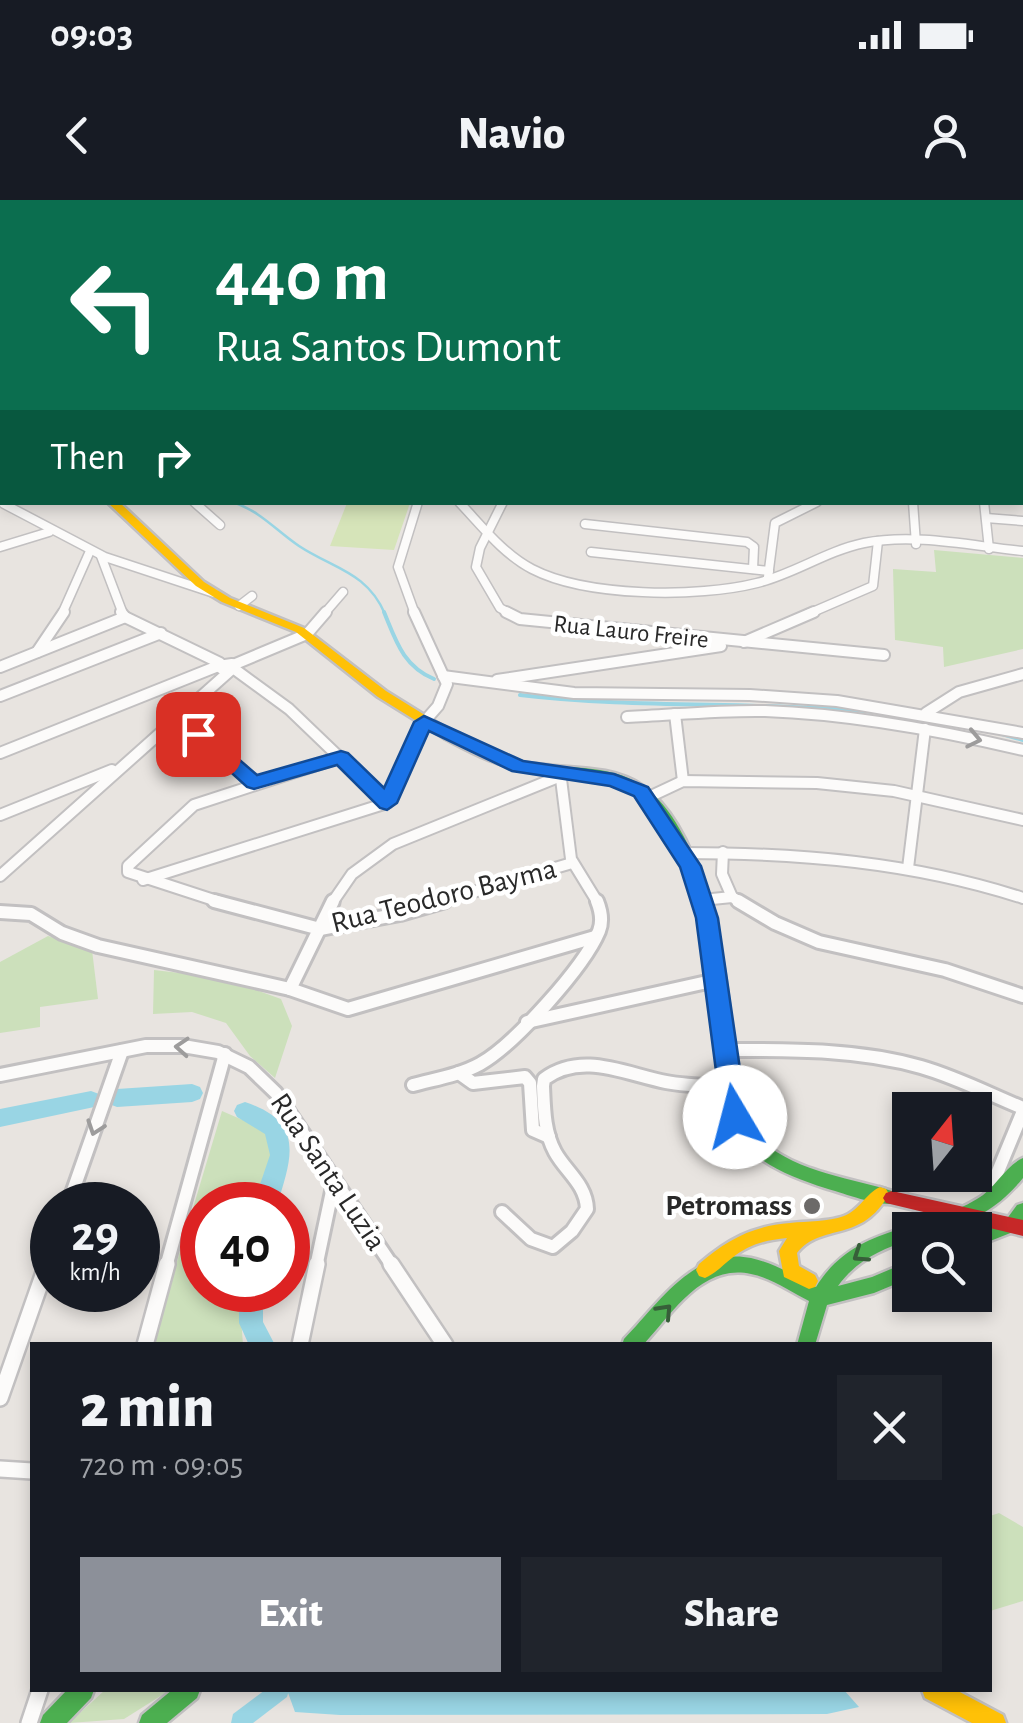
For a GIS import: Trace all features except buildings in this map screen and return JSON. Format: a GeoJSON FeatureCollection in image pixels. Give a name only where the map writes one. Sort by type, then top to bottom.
{"type":"FeatureCollection","features":[{"type":"Feature","properties":{"kind":"main road"},"geometry":{"type":"LineString","coordinates":[[115,505],[214,593],[246,601],[307,634],[380,693],[424,722],[505,762],[562,777],[614,780],[649,797],[684,852],[702,900],[740,1133],[756,1149],[808,1172],[952,1212]]}},
{"type":"Feature","properties":{"kind":"main road"},"geometry":{"type":"LineString","coordinates":[[975,1212],[993,1202],[1023,1164]]}},
{"type":"Feature","properties":{"kind":"main road"},"geometry":{"type":"LineString","coordinates":[[634,1342],[698,1276],[740,1241],[866,1220],[880,1194]]}},
{"type":"Feature","properties":{"kind":"main road"},"geometry":{"type":"LineString","coordinates":[[992,1217],[1021,1218]]}},
{"type":"Feature","properties":{"kind":"main road"},"geometry":{"type":"LineString","coordinates":[[992,1231],[1021,1218]]}},
{"type":"Feature","properties":{"kind":"main road"},"geometry":{"type":"LineString","coordinates":[[823,1292],[787,1266],[787,1256],[796,1240],[827,1226]]}},
{"type":"Feature","properties":{"kind":"main road"},"geometry":{"type":"LineString","coordinates":[[807,1342],[823,1292],[848,1262],[892,1236]]}},
{"type":"Feature","properties":{"kind":"main road"},"geometry":{"type":"LineString","coordinates":[[698,1276],[726,1264],[745,1264],[823,1292],[874,1285],[892,1278]]}},
{"type":"Feature","properties":{"kind":"main road"},"geometry":{"type":"LineString","coordinates":[[51,1723],[81,1692]]}},
{"type":"Feature","properties":{"kind":"main road"},"geometry":{"type":"LineString","coordinates":[[150,1723],[187,1692]]}},
{"type":"Feature","properties":{"kind":"main road"},"geometry":{"type":"LineString","coordinates":[[938,1692],[995,1723]]}},
{"type":"Feature","properties":{"kind":"street"},"geometry":{"type":"LineString","coordinates":[[6,505],[90,552],[214,593]]}},
{"type":"Feature","properties":{"kind":"street"},"geometry":{"type":"LineString","coordinates":[[198,505],[220,524]]}},
{"type":"Feature","properties":{"kind":"street"},"geometry":{"type":"LineString","coordinates":[[341,757],[194,805],[128,866],[130,874],[142,880],[387,803],[424,722],[447,684],[400,583],[398,567],[417,505]]}},
{"type":"Feature","properties":{"kind":"street"},"geometry":{"type":"LineString","coordinates":[[461,505],[530,568],[573,580],[696,591],[724,590],[853,546],[878,542],[1023,551]]}},
{"type":"Feature","properties":{"kind":"street","name":"Rua Lauro Freire"},"geometry":{"type":"LineString","coordinates":[[501,505],[476,560],[478,573],[500,608],[513,616],[546,624],[884,655]]}},
{"type":"Feature","properties":{"kind":"street"},"geometry":{"type":"LineString","coordinates":[[768,576],[775,523],[811,505]]}},
{"type":"Feature","properties":{"kind":"street"},"geometry":{"type":"LineString","coordinates":[[913,505],[916,544]]}},
{"type":"Feature","properties":{"kind":"street"},"geometry":{"type":"LineString","coordinates":[[984,505],[989,549]]}},
{"type":"Feature","properties":{"kind":"street"},"geometry":{"type":"LineString","coordinates":[[986,518],[1023,521]]}},
{"type":"Feature","properties":{"kind":"street"},"geometry":{"type":"LineString","coordinates":[[585,524],[745,541],[754,547],[753,570]]}},
{"type":"Feature","properties":{"kind":"street"},"geometry":{"type":"LineString","coordinates":[[0,547],[49,532]]}},
{"type":"Feature","properties":{"kind":"street"},"geometry":{"type":"LineString","coordinates":[[490,681],[740,643],[873,586],[878,542]]}},
{"type":"Feature","properties":{"kind":"street"},"geometry":{"type":"LineString","coordinates":[[37,652],[69,604],[90,552]]}},
{"type":"Feature","properties":{"kind":"street"},"geometry":{"type":"LineString","coordinates":[[591,552],[753,570],[768,576]]}},
{"type":"Feature","properties":{"kind":"street"},"geometry":{"type":"LineString","coordinates":[[101,556],[112,593],[125,617],[226,667],[289,709],[387,803]]}},
{"type":"Feature","properties":{"kind":"street"},"geometry":{"type":"LineString","coordinates":[[0,753],[307,634],[344,592]]}},
{"type":"Feature","properties":{"kind":"street"},"geometry":{"type":"LineString","coordinates":[[0,666],[125,617]]}},
{"type":"Feature","properties":{"kind":"street"},"geometry":{"type":"LineString","coordinates":[[0,696],[161,632]]}},
{"type":"Feature","properties":{"kind":"street"},"geometry":{"type":"LineString","coordinates":[[0,876],[169,725],[226,667]]}},
{"type":"Feature","properties":{"kind":"street"},"geometry":{"type":"LineString","coordinates":[[926,714],[942,699],[963,690],[1023,674]]}},
{"type":"Feature","properties":{"kind":"street"},"geometry":{"type":"LineString","coordinates":[[443,676],[574,693],[797,698],[926,714],[1023,732]]}},
{"type":"Feature","properties":{"kind":"street"},"geometry":{"type":"LineString","coordinates":[[627,717],[774,713],[925,729],[1023,750]]}},
{"type":"Feature","properties":{"kind":"street"},"geometry":{"type":"LineString","coordinates":[[675,714],[683,782]]}},
{"type":"Feature","properties":{"kind":"street"},"geometry":{"type":"LineString","coordinates":[[169,725],[211,742],[254,783]]}},
{"type":"Feature","properties":{"kind":"street"},"geometry":{"type":"LineString","coordinates":[[908,868],[925,729]]}},
{"type":"Feature","properties":{"kind":"street"},"geometry":{"type":"LineString","coordinates":[[0,815],[122,766]]}},
{"type":"Feature","properties":{"kind":"street"},"geometry":{"type":"LineString","coordinates":[[290,989],[341,889],[373,856],[400,840],[562,777],[572,864],[600,904],[602,922],[595,938],[527,1022],[494,1055],[458,1073],[412,1085]]}},
{"type":"Feature","properties":{"kind":"street"},"geometry":{"type":"LineString","coordinates":[[649,797],[683,782],[817,783],[918,795],[1023,820]]}},
{"type":"Feature","properties":{"kind":"street"},"geometry":{"type":"LineString","coordinates":[[684,852],[908,868],[1023,898]]}},
{"type":"Feature","properties":{"kind":"street"},"geometry":{"type":"LineString","coordinates":[[724,852],[722,874],[732,897],[775,923],[820,942],[945,970],[1023,996]]}},
{"type":"Feature","properties":{"kind":"street","name":"Rua Teodoro Bayma"},"geometry":{"type":"LineString","coordinates":[[142,880],[320,929],[400,914],[572,864]]}},
{"type":"Feature","properties":{"kind":"street"},"geometry":{"type":"LineString","coordinates":[[702,900],[732,897]]}},
{"type":"Feature","properties":{"kind":"street"},"geometry":{"type":"LineString","coordinates":[[0,912],[31,914],[62,933],[98,946],[290,989],[342,1008],[375,1003],[595,938]]}},
{"type":"Feature","properties":{"kind":"street"},"geometry":{"type":"LineString","coordinates":[[527,1022],[716,980]]}},
{"type":"Feature","properties":{"kind":"street","name":"Rua Santa Luzia"},"geometry":{"type":"LineString","coordinates":[[2,1079],[122,1051],[178,1045],[225,1054],[266,1080],[443,1342]]}},
{"type":"Feature","properties":{"kind":"street"},"geometry":{"type":"LineString","coordinates":[[725,1050],[836,1052],[897,1062],[946,1076],[1023,1109],[994,1181]]}},
{"type":"Feature","properties":{"kind":"street"},"geometry":{"type":"LineString","coordinates":[[76,1182],[122,1051]]}},
{"type":"Feature","properties":{"kind":"street"},"geometry":{"type":"LineString","coordinates":[[146,1342],[225,1054]]}},
{"type":"Feature","properties":{"kind":"street"},"geometry":{"type":"LineString","coordinates":[[502,1212],[531,1239],[553,1247],[584,1217],[588,1203],[585,1190],[556,1154],[549,1136],[544,1079],[560,1068],[593,1065],[672,1083],[730,1087]]}},
{"type":"Feature","properties":{"kind":"street"},"geometry":{"type":"LineString","coordinates":[[458,1073],[473,1082],[524,1077],[530,1083],[532,1130],[549,1136]]}},
{"type":"Feature","properties":{"kind":"street"},"geometry":{"type":"LineString","coordinates":[[301,1342],[334,1182]]}},
{"type":"Feature","properties":{"kind":"street"},"geometry":{"type":"LineString","coordinates":[[0,1398],[30,1312]]}},
{"type":"Feature","properties":{"kind":"street"},"geometry":{"type":"LineString","coordinates":[[0,1469],[30,1471]]}},
{"type":"Feature","properties":{"kind":"street"},"geometry":{"type":"LineString","coordinates":[[29,1723],[39,1692]]}},
{"type":"Feature","properties":{"kind":"green space"},"geometry":{"type":"Polygon","coordinates":[[[346,505],[409,505],[394,550],[330,546],[346,505]]]}},
{"type":"Feature","properties":{"kind":"green space"},"geometry":{"type":"Polygon","coordinates":[[[934,550],[1023,558],[1023,649],[944,667],[943,647],[895,640],[893,569],[936,572],[934,550]]]}},
{"type":"Feature","properties":{"kind":"green space"},"geometry":{"type":"Polygon","coordinates":[[[48,936],[92,950],[98,999],[40,1007],[40,1027],[0,1033],[0,962],[48,936]]]}},
{"type":"Feature","properties":{"kind":"green space"},"geometry":{"type":"Polygon","coordinates":[[[154,970],[223,978],[281,999],[292,1026],[275,1078],[250,1056],[226,1023],[192,1012],[153,1014],[154,970]]]}},
{"type":"Feature","properties":{"kind":"green space"},"geometry":{"type":"Polygon","coordinates":[[[222,1111],[266,1130],[277,1153],[268,1182],[201,1182],[222,1111]]]}},
{"type":"Feature","properties":{"kind":"green space"},"geometry":{"type":"Polygon","coordinates":[[[180,1251],[180,1312],[241,1312],[243,1342],[153,1342],[180,1251]]]}},
{"type":"Feature","properties":{"kind":"green space"},"geometry":{"type":"Polygon","coordinates":[[[999,1513],[1023,1527],[1023,1601],[992,1610],[992,1515],[999,1513]]]}},
{"type":"Feature","properties":{"kind":"green space"},"geometry":{"type":"Polygon","coordinates":[[[103,1692],[167,1692],[124,1719],[69,1723],[103,1692]]]}},
{"type":"Feature","properties":{"kind":"water"},"geometry":{"type":"Polygon","coordinates":[[[288,1692],[846,1692],[859,1707],[827,1714],[295,1712],[288,1692]]]}},
{"type":"Feature","properties":{"kind":"waterway"},"geometry":{"type":"LineString","coordinates":[[240,505],[299,546],[359,580],[384,612]]}},
{"type":"Feature","properties":{"kind":"waterway"},"geometry":{"type":"LineString","coordinates":[[384,612],[408,660],[434,679]]}},
{"type":"Feature","properties":{"kind":"waterway"},"geometry":{"type":"LineString","coordinates":[[520,695],[874,712]]}},
{"type":"Feature","properties":{"kind":"waterway"},"geometry":{"type":"LineString","coordinates":[[1002,734],[1023,740]]}},
{"type":"Feature","properties":{"kind":"waterway"},"geometry":{"type":"LineString","coordinates":[[117,1098],[192,1093]]}},
{"type":"Feature","properties":{"kind":"waterway"},"geometry":{"type":"LineString","coordinates":[[1,1118],[91,1100]]}},
{"type":"Feature","properties":{"kind":"waterway"},"geometry":{"type":"LineString","coordinates":[[245,1111],[275,1129],[281,1155],[272,1182]]}},
{"type":"Feature","properties":{"kind":"waterway"},"geometry":{"type":"LineString","coordinates":[[251,1312],[251,1323],[260,1342]]}},
{"type":"Feature","properties":{"kind":"waterway"},"geometry":{"type":"LineString","coordinates":[[240,1721],[277,1692]]}},
{"type":"Feature","properties":{"kind":"traffic: fast"},"geometry":{"type":"LineString","coordinates":[[448,735],[518,765],[622,780],[649,798],[679,842],[699,891],[716,970],[730,1094],[742,1129],[766,1153],[799,1171],[892,1198]]}},
{"type":"Feature","properties":{"kind":"traffic: fast"},"geometry":{"type":"LineString","coordinates":[[807,1342],[826,1287],[857,1255],[895,1236],[979,1207],[998,1194],[1023,1165]]}},
{"type":"Feature","properties":{"kind":"traffic: fast"},"geometry":{"type":"LineString","coordinates":[[992,1233],[1012,1225],[1023,1210]]}},
{"type":"Feature","properties":{"kind":"traffic: fast"},"geometry":{"type":"LineString","coordinates":[[634,1342],[682,1289],[713,1268],[730,1264],[749,1265],[777,1275],[821,1298]]}},
{"type":"Feature","properties":{"kind":"traffic: fast"},"geometry":{"type":"LineString","coordinates":[[821,1298],[892,1277]]}},
{"type":"Feature","properties":{"kind":"traffic: fast"},"geometry":{"type":"LineString","coordinates":[[51,1723],[81,1692]]}},
{"type":"Feature","properties":{"kind":"traffic: fast"},"geometry":{"type":"LineString","coordinates":[[150,1723],[187,1692]]}},
{"type":"Feature","properties":{"kind":"traffic: slow"},"geometry":{"type":"LineString","coordinates":[[115,505],[200,584],[226,600],[300,630],[382,694],[448,735]]}},
{"type":"Feature","properties":{"kind":"traffic: slow"},"geometry":{"type":"LineString","coordinates":[[705,1270],[750,1237],[826,1228],[856,1219],[880,1194]]}},
{"type":"Feature","properties":{"kind":"traffic: slow"},"geometry":{"type":"LineString","coordinates":[[809,1281],[790,1271],[788,1251],[796,1241],[827,1226]]}},
{"type":"Feature","properties":{"kind":"traffic: slow"},"geometry":{"type":"LineString","coordinates":[[937,1692],[995,1723]]}},
{"type":"Feature","properties":{"kind":"traffic: jam"},"geometry":{"type":"LineString","coordinates":[[892,1198],[1023,1228]]}},
{"type":"Feature","properties":{"kind":"place","name":"Petromass"},"geometry":{"type":"Point","coordinates":[812,1206]}},
{"type":"Feature","properties":{"kind":"route"},"geometry":{"type":"LineString","coordinates":[[198,734],[254,783],[341,757],[387,803],[424,722],[505,762],[563,775],[614,780],[641,791],[649,797],[684,852],[707,918],[735,1117]]}}]}
